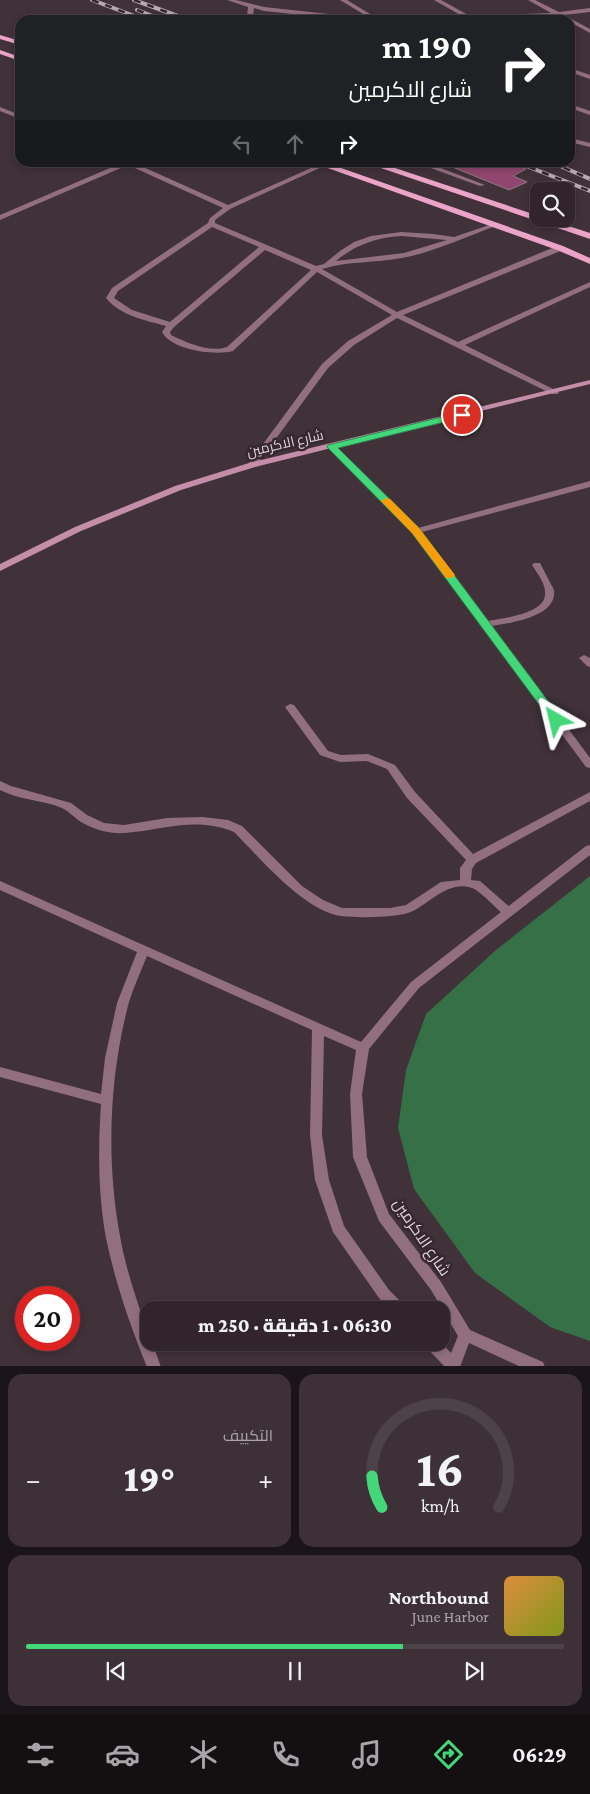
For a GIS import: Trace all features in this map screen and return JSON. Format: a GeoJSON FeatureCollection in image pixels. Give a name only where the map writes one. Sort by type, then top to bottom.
{"type":"FeatureCollection","features":[{"type":"Feature","properties":{"kind":"main road"},"geometry":{"type":"LineString","coordinates":[[0,37],[15,42]]}},
{"type":"Feature","properties":{"kind":"main road"},"geometry":{"type":"LineString","coordinates":[[0,52],[15,57]]}},
{"type":"Feature","properties":{"kind":"main road"},"geometry":{"type":"LineString","coordinates":[[327,167],[590,260]]}},
{"type":"Feature","properties":{"kind":"main road"},"geometry":{"type":"LineString","coordinates":[[382,167],[590,236]]}},
{"type":"Feature","properties":{"kind":"street"},"geometry":{"type":"LineString","coordinates":[[230,0],[264,9],[319,15]]}},
{"type":"Feature","properties":{"kind":"street"},"geometry":{"type":"LineString","coordinates":[[343,0],[368,15]]}},
{"type":"Feature","properties":{"kind":"street"},"geometry":{"type":"LineString","coordinates":[[437,0],[464,15]]}},
{"type":"Feature","properties":{"kind":"street"},"geometry":{"type":"LineString","coordinates":[[531,0],[559,14]]}},
{"type":"Feature","properties":{"kind":"street"},"geometry":{"type":"LineString","coordinates":[[250,15],[251,6]]}},
{"type":"Feature","properties":{"kind":"street"},"geometry":{"type":"LineString","coordinates":[[537,15],[590,10]]}},
{"type":"Feature","properties":{"kind":"street"},"geometry":{"type":"LineString","coordinates":[[575,23],[590,31]]}},
{"type":"Feature","properties":{"kind":"street"},"geometry":{"type":"LineString","coordinates":[[575,72],[590,77]]}},
{"type":"Feature","properties":{"kind":"street"},"geometry":{"type":"LineString","coordinates":[[575,108],[590,113]]}},
{"type":"Feature","properties":{"kind":"street"},"geometry":{"type":"LineString","coordinates":[[0,109],[15,115]]}},
{"type":"Feature","properties":{"kind":"street"},"geometry":{"type":"LineString","coordinates":[[575,141],[590,145]]}},
{"type":"Feature","properties":{"kind":"street"},"geometry":{"type":"LineString","coordinates":[[0,218],[119,167]]}},
{"type":"Feature","properties":{"kind":"street"},"geometry":{"type":"LineString","coordinates":[[137,167],[228,208]]}},
{"type":"Feature","properties":{"kind":"street"},"geometry":{"type":"LineString","coordinates":[[171,325],[125,309],[114,303],[110,298],[115,290],[211,224],[212,219],[228,208],[312,167]]}},
{"type":"Feature","properties":{"kind":"street"},"geometry":{"type":"LineString","coordinates":[[431,167],[482,186]]}},
{"type":"Feature","properties":{"kind":"street"},"geometry":{"type":"LineString","coordinates":[[211,224],[316,269],[397,315],[555,392]]}},
{"type":"Feature","properties":{"kind":"street"},"geometry":{"type":"LineString","coordinates":[[264,247],[171,325],[166,332],[168,336],[214,352],[223,352],[230,349],[316,269],[328,264],[393,258],[494,225]]}},
{"type":"Feature","properties":{"kind":"street"},"geometry":{"type":"LineString","coordinates":[[328,264],[341,251],[368,238],[386,234],[413,234],[456,238]]}},
{"type":"Feature","properties":{"kind":"street"},"geometry":{"type":"LineString","coordinates":[[252,465],[325,366],[351,343],[397,315],[560,248]]}},
{"type":"Feature","properties":{"kind":"street"},"geometry":{"type":"LineString","coordinates":[[458,345],[590,284]]}},
{"type":"Feature","properties":{"kind":"street","name":"شارع الاكرمين"},"geometry":{"type":"LineString","coordinates":[[0,568],[87,525],[178,488],[252,465],[332,447],[590,382]]}},
{"type":"Feature","properties":{"kind":"street"},"geometry":{"type":"LineString","coordinates":[[332,447],[416,531],[590,765]]}},
{"type":"Feature","properties":{"kind":"street"},"geometry":{"type":"LineString","coordinates":[[416,531],[590,484]]}},
{"type":"Feature","properties":{"kind":"street"},"geometry":{"type":"LineString","coordinates":[[486,624],[537,613],[546,605],[550,597],[548,585],[537,566]]}},
{"type":"Feature","properties":{"kind":"street"},"geometry":{"type":"LineString","coordinates":[[290,706],[324,753],[340,759],[368,757],[391,767],[411,795],[472,860]]}},
{"type":"Feature","properties":{"kind":"street"},"geometry":{"type":"LineString","coordinates":[[0,785],[7,789],[67,806],[83,818],[102,827],[124,829],[166,822],[203,821],[224,823],[238,829],[298,889],[320,903],[341,912],[390,912],[409,908],[446,885],[465,883],[476,884],[508,912]]}},
{"type":"Feature","properties":{"kind":"street"},"geometry":{"type":"LineString","coordinates":[[465,883],[466,868],[472,860],[590,796]]}},
{"type":"Feature","properties":{"kind":"street"},"geometry":{"type":"LineString","coordinates":[[0,885],[363,1048],[415,985],[590,850]]}},
{"type":"Feature","properties":{"kind":"street"},"geometry":{"type":"LineString","coordinates":[[144,950],[123,1002],[112,1057],[108,1100],[106,1170],[113,1236],[132,1311],[154,1366]]}},
{"type":"Feature","properties":{"kind":"street"},"geometry":{"type":"LineString","coordinates":[[318,1028],[316,1135],[322,1180],[338,1228],[384,1294],[391,1301]]}},
{"type":"Feature","properties":{"kind":"street","name":"شارع الاكرمين"},"geometry":{"type":"LineString","coordinates":[[363,1048],[356,1094],[360,1157],[384,1217],[436,1286],[465,1335]]}},
{"type":"Feature","properties":{"kind":"street"},"geometry":{"type":"LineString","coordinates":[[0,1072],[108,1100]]}},
{"type":"Feature","properties":{"kind":"street"},"geometry":{"type":"LineString","coordinates":[[439,1351],[453,1366],[465,1335],[538,1366]]}},
{"type":"Feature","properties":{"kind":"green space"},"geometry":{"type":"Polygon","coordinates":[[[590,876],[590,1341],[550,1327],[475,1273],[414,1189],[398,1128],[406,1070],[426,1014],[496,950],[590,876]]]}},
{"type":"Feature","properties":{"kind":"building"},"geometry":{"type":"Polygon","coordinates":[[[452,167],[521,167],[526,169],[513,176],[527,182],[509,190],[452,167]]]}},
{"type":"Feature","properties":{"kind":"railway"},"geometry":{"type":"LineString","coordinates":[[92,0],[132,15]]}},
{"type":"Feature","properties":{"kind":"railway"},"geometry":{"type":"LineString","coordinates":[[134,0],[175,15]]}},
{"type":"Feature","properties":{"kind":"railway"},"geometry":{"type":"LineString","coordinates":[[137,10],[150,15]]}},
{"type":"Feature","properties":{"kind":"railway"},"geometry":{"type":"LineString","coordinates":[[529,167],[590,191]]}},
{"type":"Feature","properties":{"kind":"railway"},"geometry":{"type":"LineString","coordinates":[[562,167],[590,179]]}},
{"type":"Feature","properties":{"kind":"slow traffic"},"geometry":{"type":"LineString","coordinates":[[386,501],[416,531],[449,575]]}},
{"type":"Feature","properties":{"kind":"route"},"geometry":{"type":"LineString","coordinates":[[462,415],[332,447],[416,531],[556,720]]}}]}
